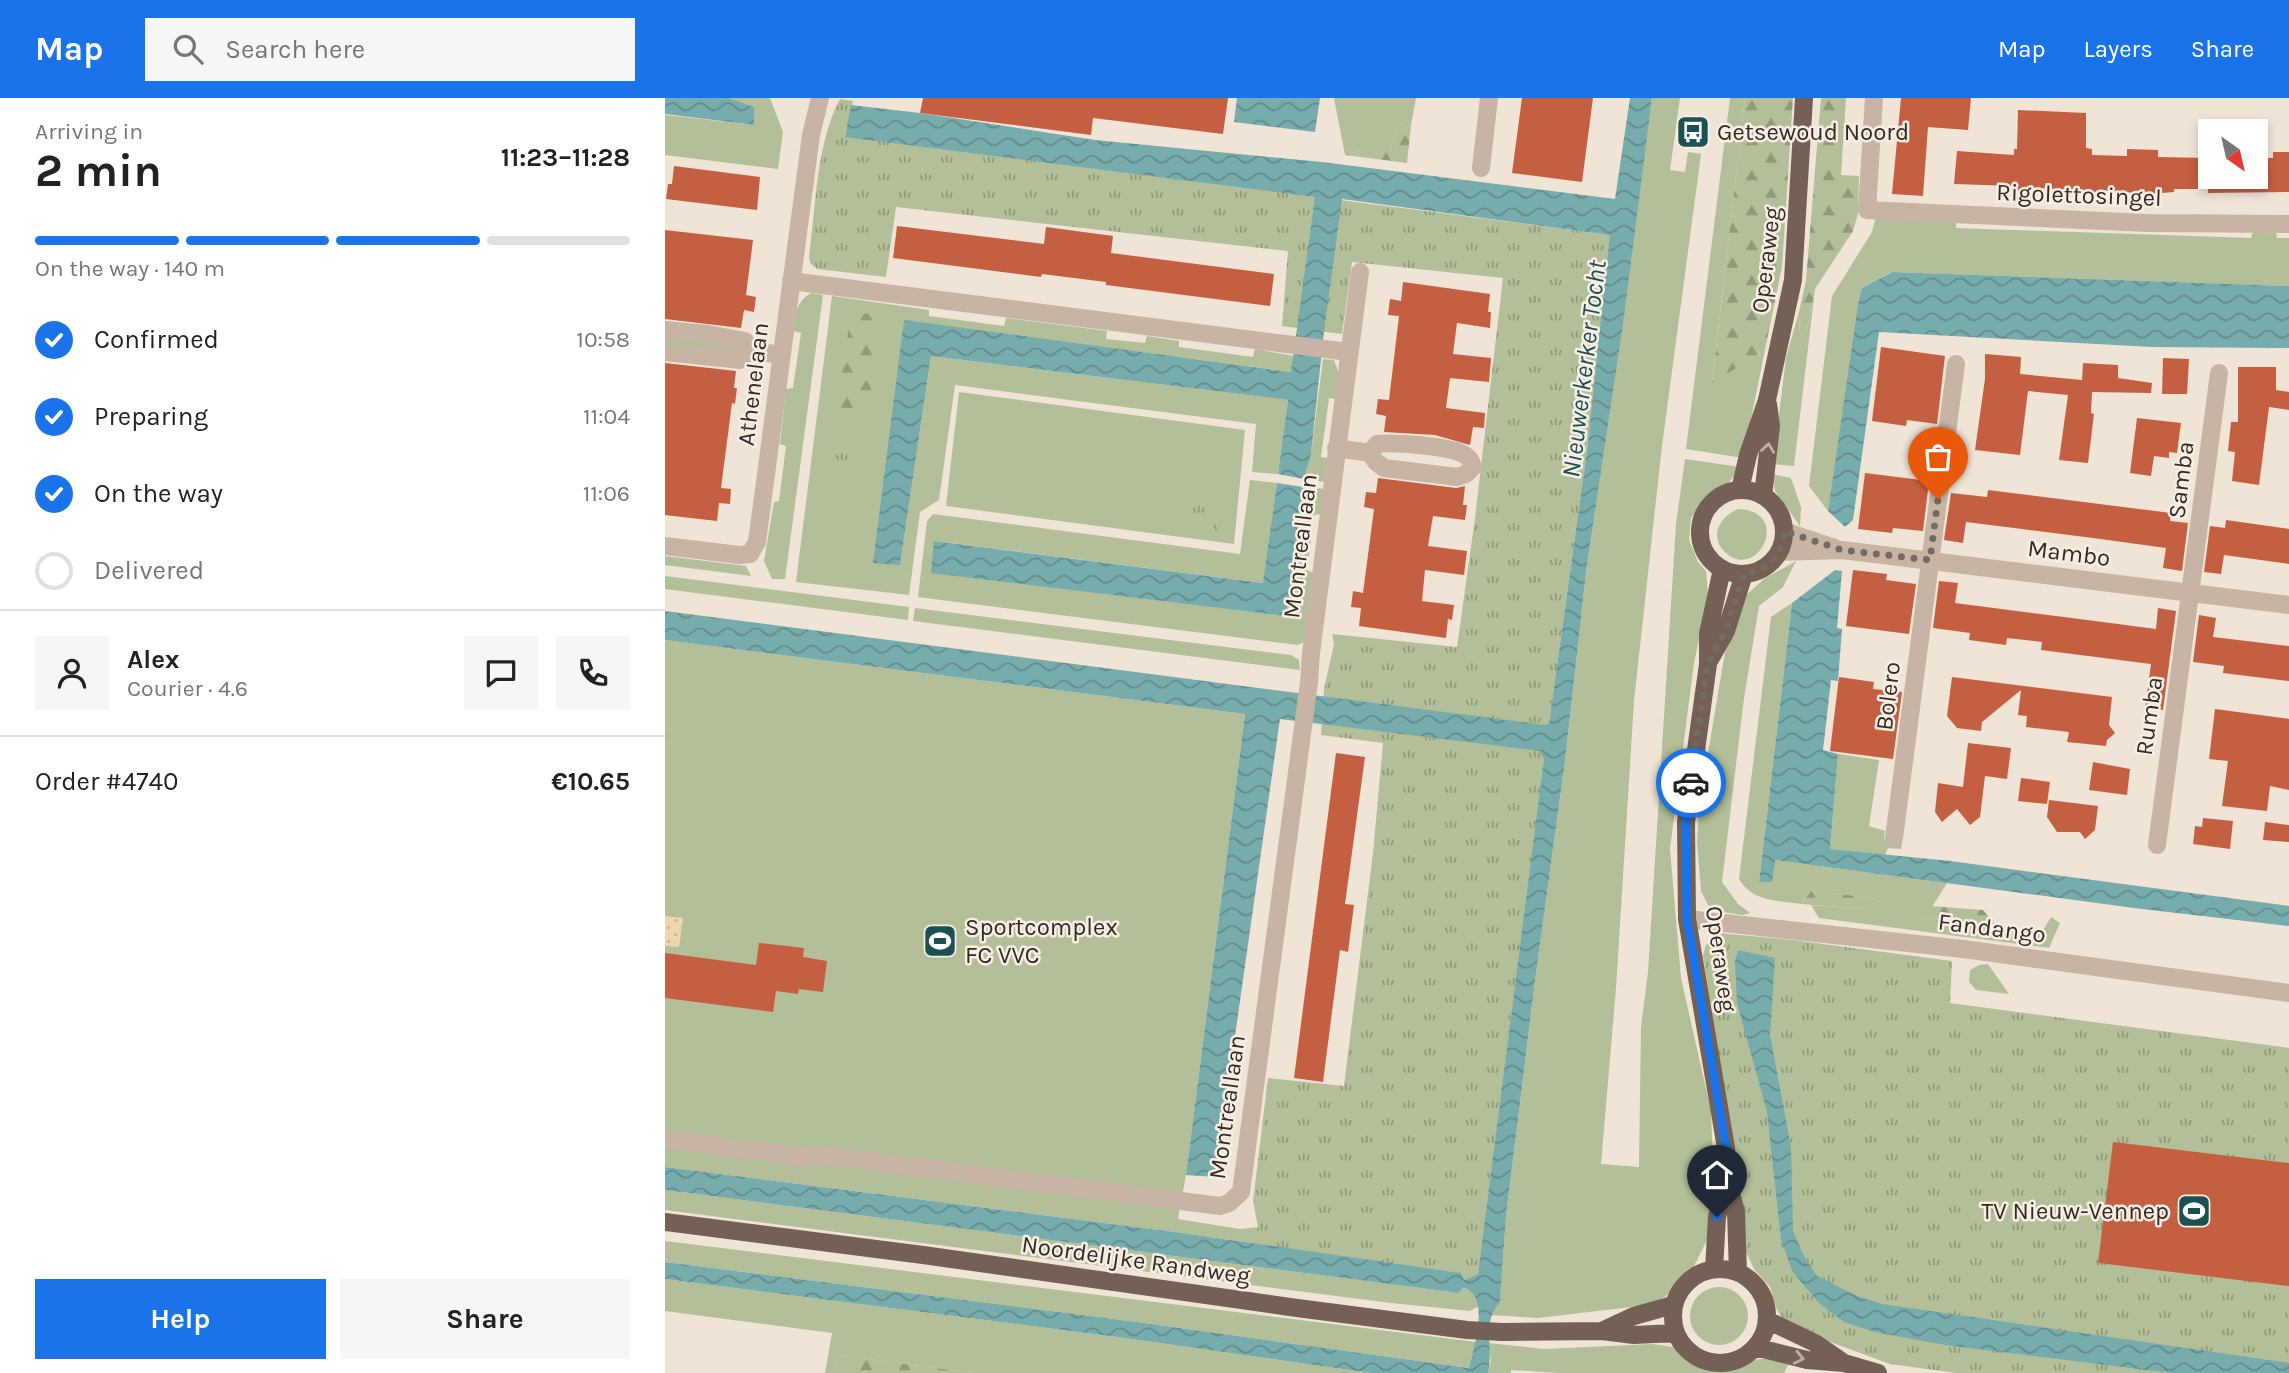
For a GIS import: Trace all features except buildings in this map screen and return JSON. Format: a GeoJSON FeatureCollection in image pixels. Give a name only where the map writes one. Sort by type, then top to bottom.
{"type":"FeatureCollection","features":[{"type":"Feature","properties":{"kind":"main road","name":"Operaweg"},"geometry":{"type":"LineString","coordinates":[[1740,491],[1767,400],[1793,280],[1804,98]]}},
{"type":"Feature","properties":{"kind":"main road","name":"Operaweg"},"geometry":{"type":"LineString","coordinates":[[1804,124],[1809,98]]}},
{"type":"Feature","properties":{"kind":"main road","name":"Operaweg"},"geometry":{"type":"LineString","coordinates":[[1763,496],[1771,426],[1767,400]]}},
{"type":"Feature","properties":{"kind":"main road"},"geometry":{"type":"LineString","coordinates":[[1752,491],[1763,496],[1778,510],[1784,531],[1779,552],[1765,568],[1744,574],[1722,569],[1711,561],[1704,550],[1701,523],[1706,511],[1715,500],[1727,494],[1752,491]]}},
{"type":"Feature","properties":{"kind":"main road","name":"Operaweg"},"geometry":{"type":"LineString","coordinates":[[1722,569],[1708,634],[1707,664],[1686,822],[1687,919],[1726,1148],[1727,1177],[1736,1212],[1738,1273]]}},
{"type":"Feature","properties":{"kind":"main road","name":"Operaweg"},"geometry":{"type":"LineString","coordinates":[[1707,664],[1726,631],[1744,574]]}},
{"type":"Feature","properties":{"kind":"main road","name":"Operaweg"},"geometry":{"type":"LineString","coordinates":[[1714,1269],[1717,1217],[1727,1177]]}},
{"type":"Feature","properties":{"kind":"main road","name":"Noordelijke Randweg"},"geometry":{"type":"LineString","coordinates":[[665,1222],[1467,1330],[1602,1331],[1634,1335],[1676,1333]]}},
{"type":"Feature","properties":{"kind":"main road"},"geometry":{"type":"LineString","coordinates":[[1730,1269],[1738,1273],[1758,1287],[1765,1303],[1767,1320],[1762,1336],[1755,1347],[1732,1361],[1718,1363],[1692,1354],[1676,1333],[1673,1320],[1674,1305],[1679,1292],[1689,1280],[1701,1272],[1730,1269]]}},
{"type":"Feature","properties":{"kind":"main road","name":"Noordelijke Randweg"},"geometry":{"type":"LineString","coordinates":[[1602,1331],[1634,1316],[1674,1305]]}},
{"type":"Feature","properties":{"kind":"main road"},"geometry":{"type":"LineString","coordinates":[[1767,1320],[1815,1343],[1844,1363]]}},
{"type":"Feature","properties":{"kind":"main road"},"geometry":{"type":"LineString","coordinates":[[1755,1347],[1807,1360],[1844,1363],[1878,1373]]}},
{"type":"Feature","properties":{"kind":"street","name":"Athenelaan"},"geometry":{"type":"LineString","coordinates":[[807,98],[811,135]]}},
{"type":"Feature","properties":{"kind":"street","name":"Athenelaan"},"geometry":{"type":"LineString","coordinates":[[665,546],[739,555],[750,554],[757,542],[811,135],[820,98]]}},
{"type":"Feature","properties":{"kind":"street"},"geometry":{"type":"LineString","coordinates":[[1481,168],[1489,98]]}},
{"type":"Feature","properties":{"kind":"street","name":"Rigolettosingel"},"geometry":{"type":"LineString","coordinates":[[1874,98],[1867,210],[2147,223],[2289,223]]}},
{"type":"Feature","properties":{"kind":"street","name":"Montreallaan"},"geometry":{"type":"LineString","coordinates":[[665,1139],[802,1157],[814,1154],[1220,1206],[1229,1203],[1241,1192],[1360,272]]}},
{"type":"Feature","properties":{"kind":"street"},"geometry":{"type":"LineString","coordinates":[[791,281],[1349,352]]}},
{"type":"Feature","properties":{"kind":"street"},"geometry":{"type":"LineString","coordinates":[[665,330],[745,341],[750,350]]}},
{"type":"Feature","properties":{"kind":"street"},"geometry":{"type":"LineString","coordinates":[[750,350],[780,355]]}},
{"type":"Feature","properties":{"kind":"street"},"geometry":{"type":"LineString","coordinates":[[665,352],[740,360],[750,350]]}},
{"type":"Feature","properties":{"kind":"street","name":"Bolero"},"geometry":{"type":"LineString","coordinates":[[1894,838],[1956,364]]}},
{"type":"Feature","properties":{"kind":"street","name":"Samba"},"geometry":{"type":"LineString","coordinates":[[2191,594],[2218,373]]}},
{"type":"Feature","properties":{"kind":"street","name":"Montreallaan"},"geometry":{"type":"LineString","coordinates":[[1336,448],[1370,453],[1384,468],[1457,477],[1466,474],[1473,467],[1472,461],[1460,452],[1400,444],[1377,444],[1370,453]]}},
{"type":"Feature","properties":{"kind":"street","name":"Mambo"},"geometry":{"type":"LineString","coordinates":[[1784,531],[1842,550]]}},
{"type":"Feature","properties":{"kind":"street","name":"Mambo"},"geometry":{"type":"LineString","coordinates":[[1779,552],[1842,550],[2289,605]]}},
{"type":"Feature","properties":{"kind":"street","name":"Rumba"},"geometry":{"type":"LineString","coordinates":[[2157,845],[2191,594]]}},
{"type":"Feature","properties":{"kind":"street","name":"Fandango"},"geometry":{"type":"LineString","coordinates":[[1687,919],[1963,948],[2289,993]]}},
{"type":"Feature","properties":{"kind":"green space"},"geometry":{"type":"Polygon","coordinates":[[[729,98],[770,98],[783,132],[778,169],[665,155],[665,115],[754,125],[754,107],[729,98]]]}},
{"type":"Feature","properties":{"kind":"green space"},"geometry":{"type":"Polygon","coordinates":[[[1334,98],[1416,98],[1411,125],[1397,131],[1389,151],[1361,151],[1345,155],[1334,98]]]}},
{"type":"Feature","properties":{"kind":"green space"},"geometry":{"type":"Polygon","coordinates":[[[1652,98],[1680,98],[1670,170],[1685,172],[1688,152],[1701,154],[1662,446],[1634,701],[1616,988],[1601,1164],[1639,1167],[1641,1027],[1648,972],[1676,524],[1685,459],[1740,467],[1728,484],[1703,501],[1691,518],[1689,540],[1698,562],[1706,571],[1708,596],[1694,663],[1670,849],[1681,978],[1711,1111],[1714,1196],[1707,1240],[1693,1268],[1665,1297],[1648,1305],[1538,1318],[1491,1315],[1500,1301],[1506,1216],[1565,761],[1587,564],[1652,98]]]}},
{"type":"Feature","properties":{"kind":"green space"},"geometry":{"type":"Polygon","coordinates":[[[1730,98],[1745,98],[1712,382],[1765,350],[1743,458],[1686,449],[1730,98]]]}},
{"type":"Feature","properties":{"kind":"green space"},"geometry":{"type":"Polygon","coordinates":[[[1745,98],[1793,98],[1782,267],[1765,350],[1712,383],[1745,98]]]}},
{"type":"Feature","properties":{"kind":"green space"},"geometry":{"type":"Polygon","coordinates":[[[1821,98],[1846,98],[1841,175],[1859,176],[1858,214],[1853,231],[1815,289],[1806,335],[1800,334],[1799,312],[1806,280],[1821,98]]]}},
{"type":"Feature","properties":{"kind":"green space"},"geometry":{"type":"Polygon","coordinates":[[[840,99],[853,101],[845,136],[1611,235],[1587,451],[1478,1274],[1254,1244],[1258,1227],[1253,1201],[1268,1078],[1344,1086],[1373,853],[1383,743],[1321,735],[1324,689],[1334,644],[1332,634],[1457,647],[1503,278],[1352,262],[1342,334],[1282,326],[1288,251],[896,207],[886,277],[817,269],[810,263],[809,257],[818,176],[826,136],[840,99]]]}},
{"type":"Feature","properties":{"kind":"green space"},"geometry":{"type":"Polygon","coordinates":[[[1411,125],[1407,163],[1345,155],[1361,151],[1389,151],[1397,131],[1411,125]]]}},
{"type":"Feature","properties":{"kind":"green space"},"geometry":{"type":"Polygon","coordinates":[[[1876,216],[1956,221],[1956,228],[2251,238],[2253,232],[2276,233],[2277,238],[2289,238],[2289,286],[1891,272],[1862,288],[1828,511],[1809,486],[1832,296],[1872,232],[1876,216]]]}},
{"type":"Feature","properties":{"kind":"green space"},"geometry":{"type":"Polygon","coordinates":[[[1815,289],[1794,466],[1773,464],[1786,358],[1799,312],[1800,334],[1806,335],[1815,289]]]}},
{"type":"Feature","properties":{"kind":"green space"},"geometry":{"type":"Polygon","coordinates":[[[811,293],[823,295],[785,579],[772,579],[764,561],[774,502],[779,501],[786,446],[780,444],[786,389],[793,388],[801,333],[794,331],[795,319],[799,304],[811,293]]]}},
{"type":"Feature","properties":{"kind":"green space"},"geometry":{"type":"Polygon","coordinates":[[[832,296],[929,310],[929,316],[1004,326],[1006,318],[1107,331],[1106,339],[1145,343],[1147,336],[1179,341],[1179,347],[1253,357],[1255,349],[1294,356],[1292,372],[904,321],[900,564],[931,356],[1288,400],[1278,474],[1252,472],[1256,424],[955,385],[939,500],[920,512],[909,595],[796,582],[832,296]]]}},
{"type":"Feature","properties":{"kind":"green space"},"geometry":{"type":"Polygon","coordinates":[[[851,312],[879,315],[868,414],[837,410],[851,312]]]}},
{"type":"Feature","properties":{"kind":"green space"},"geometry":{"type":"Polygon","coordinates":[[[665,333],[738,344],[741,353],[665,348],[665,333]]]}},
{"type":"Feature","properties":{"kind":"green space"},"geometry":{"type":"Polygon","coordinates":[[[1323,359],[1334,360],[1340,377],[1336,399],[1329,398],[1321,457],[1328,458],[1325,482],[1304,479],[1311,454],[1323,359]]]}},
{"type":"Feature","properties":{"kind":"green space"},"geometry":{"type":"Polygon","coordinates":[[[959,392],[1245,430],[1234,544],[946,506],[959,392]]]}},
{"type":"Feature","properties":{"kind":"green space"},"geometry":{"type":"Polygon","coordinates":[[[829,441],[859,444],[856,474],[826,471],[829,441]]]}},
{"type":"Feature","properties":{"kind":"green space"},"geometry":{"type":"Polygon","coordinates":[[[1772,474],[1791,478],[1801,507],[1800,526],[1775,491],[1772,474]]]}},
{"type":"Feature","properties":{"kind":"green space"},"geometry":{"type":"Polygon","coordinates":[[[1250,480],[1277,483],[1264,583],[935,541],[1285,616],[1303,487],[1326,489],[1321,514],[1314,515],[1307,570],[1314,573],[1304,642],[1298,645],[918,597],[927,521],[933,514],[1240,554],[1250,480]]]}},
{"type":"Feature","properties":{"kind":"green space"},"geometry":{"type":"Polygon","coordinates":[[[1193,500],[1222,504],[1218,533],[1189,528],[1193,500]]]}},
{"type":"Feature","properties":{"kind":"green space"},"geometry":{"type":"Polygon","coordinates":[[[1739,509],[1755,513],[1764,521],[1767,532],[1758,553],[1748,559],[1737,559],[1725,552],[1717,539],[1722,521],[1739,509]]]}},
{"type":"Feature","properties":{"kind":"green space"},"geometry":{"type":"Polygon","coordinates":[[[665,556],[746,566],[751,576],[665,565],[665,556]]]}},
{"type":"Feature","properties":{"kind":"green space"},"geometry":{"type":"Polygon","coordinates":[[[1796,561],[1783,587],[1759,606],[1744,698],[1722,882],[1738,904],[1750,913],[1742,915],[1717,911],[1708,905],[1701,891],[1697,842],[1699,807],[1725,652],[1744,597],[1764,579],[1796,561]]]}},
{"type":"Feature","properties":{"kind":"green space"},"geometry":{"type":"Polygon","coordinates":[[[665,576],[909,607],[908,620],[665,589],[665,576]]]}},
{"type":"Feature","properties":{"kind":"green space"},"geometry":{"type":"Polygon","coordinates":[[[1792,603],[1759,882],[1774,860],[1947,883],[1925,918],[1976,925],[1995,924],[2041,934],[2051,917],[2060,923],[2049,948],[1819,918],[1811,905],[1862,909],[1877,899],[1812,890],[1801,904],[1758,896],[1739,879],[1771,617],[1792,603]]]}},
{"type":"Feature","properties":{"kind":"green space"},"geometry":{"type":"Polygon","coordinates":[[[915,608],[1291,655],[1299,660],[1300,670],[913,621],[915,608]]]}},
{"type":"Feature","properties":{"kind":"green space","name":"Sportcomplex FC VVC"},"geometry":{"type":"Polygon","coordinates":[[[665,640],[1245,714],[1186,1175],[1178,1219],[1240,1229],[1258,1227],[1544,759],[1478,1274],[1464,1280],[1460,1273],[1175,1232],[665,1167],[665,640]]]}},
{"type":"Feature","properties":{"kind":"green space"},"geometry":{"type":"Polygon","coordinates":[[[1838,754],[1879,760],[1869,826],[1885,831],[1884,839],[1902,843],[1901,849],[1888,848],[1885,855],[1830,849],[1838,754]]]}},
{"type":"Feature","properties":{"kind":"green space"},"geometry":{"type":"Polygon","coordinates":[[[1812,890],[1878,899],[1862,909],[1801,904],[1812,890]]]}},
{"type":"Feature","properties":{"kind":"green space"},"geometry":{"type":"Polygon","coordinates":[[[1931,906],[1983,910],[1995,924],[1976,925],[1925,918],[1931,906]]]}},
{"type":"Feature","properties":{"kind":"green space"},"geometry":{"type":"Polygon","coordinates":[[[1718,933],[1952,961],[1950,1003],[2289,1048],[2289,1373],[1956,1373],[1890,1364],[1787,1326],[1777,1310],[1770,1287],[1754,1269],[1744,1248],[1740,1194],[1703,956],[1706,945],[1718,933]]]}},
{"type":"Feature","properties":{"kind":"green space"},"geometry":{"type":"Polygon","coordinates":[[[1988,964],[2009,994],[1976,990],[1969,982],[1970,970],[1988,964]]]}},
{"type":"Feature","properties":{"kind":"green space"},"geometry":{"type":"Polygon","coordinates":[[[665,1190],[1459,1293],[1463,1288],[1476,1293],[1479,1306],[1470,1311],[1391,1303],[665,1210],[665,1190]]]}},
{"type":"Feature","properties":{"kind":"green space"},"geometry":{"type":"Polygon","coordinates":[[[665,1241],[1476,1342],[1469,1368],[1137,1322],[665,1262],[665,1241]]]}},
{"type":"Feature","properties":{"kind":"green space"},"geometry":{"type":"Polygon","coordinates":[[[665,1279],[1125,1338],[1371,1373],[974,1373],[837,1355],[834,1373],[825,1373],[832,1333],[665,1311],[665,1279]]]}},
{"type":"Feature","properties":{"kind":"green space"},"geometry":{"type":"Polygon","coordinates":[[[1713,1287],[1725,1287],[1740,1295],[1748,1310],[1748,1322],[1740,1337],[1725,1345],[1713,1345],[1698,1337],[1690,1322],[1690,1310],[1698,1295],[1713,1287]]]}},
{"type":"Feature","properties":{"kind":"green space"},"geometry":{"type":"Polygon","coordinates":[[[1488,1343],[1544,1349],[1652,1344],[1673,1347],[1689,1363],[1708,1371],[1732,1370],[1754,1360],[1769,1358],[1789,1363],[1784,1373],[1559,1373],[1511,1370],[1511,1373],[1488,1373],[1491,1361],[1488,1343]]]}},
{"type":"Feature","properties":{"kind":"green space"},"geometry":{"type":"Polygon","coordinates":[[[837,1355],[974,1373],[834,1373],[837,1355]]]}},
{"type":"Feature","properties":{"kind":"sand"},"geometry":{"type":"Polygon","coordinates":[[[665,916],[683,918],[679,947],[665,946],[665,916]]]}},
{"type":"Feature","properties":{"kind":"water"},"geometry":{"type":"Polygon","coordinates":[[[665,98],[729,98],[754,107],[754,125],[665,114],[665,98]]]}},
{"type":"Feature","properties":{"kind":"water"},"geometry":{"type":"Polygon","coordinates":[[[1237,98],[1320,98],[1315,132],[1234,122],[1237,98]]]}},
{"type":"Feature","properties":{"kind":"water"},"geometry":{"type":"Polygon","coordinates":[[[1630,98],[1652,98],[1623,324],[1587,564],[1565,761],[1506,1216],[1500,1302],[1494,1310],[1489,1327],[1488,1373],[1371,1373],[1125,1338],[665,1279],[665,1262],[1137,1322],[1469,1368],[1477,1335],[1479,1310],[1472,1292],[1463,1288],[1459,1293],[665,1190],[665,1167],[1175,1232],[1461,1273],[1464,1280],[1478,1274],[1544,759],[1540,751],[1280,719],[1215,1177],[1186,1175],[1245,714],[665,640],[665,611],[1545,725],[1549,723],[1587,451],[1610,235],[1342,199],[1311,454],[1304,479],[1278,474],[1288,400],[931,356],[900,565],[873,563],[904,320],[1291,372],[1315,197],[845,137],[851,105],[1095,140],[1322,162],[1615,199],[1630,98]]]}},
{"type":"Feature","properties":{"kind":"water"},"geometry":{"type":"Polygon","coordinates":[[[1892,272],[2289,286],[2289,348],[2152,347],[1879,332],[1853,520],[1845,527],[1828,511],[1858,305],[1862,288],[1892,272]]]}},
{"type":"Feature","properties":{"kind":"water"},"geometry":{"type":"Polygon","coordinates":[[[1277,483],[1303,487],[1286,616],[931,573],[934,541],[1263,583],[1277,483]]]}},
{"type":"Feature","properties":{"kind":"water"},"geometry":{"type":"Polygon","coordinates":[[[1835,570],[1842,571],[1837,628],[1842,629],[1838,681],[1831,680],[1823,750],[1838,754],[1830,849],[1950,861],[2289,906],[2289,926],[1775,860],[1772,882],[1759,882],[1792,603],[1835,570]]]}},
{"type":"Feature","properties":{"kind":"water"},"geometry":{"type":"Polygon","coordinates":[[[1738,950],[1775,958],[1770,1035],[1791,1147],[1793,1231],[1805,1258],[1817,1276],[1857,1296],[1882,1304],[2289,1363],[2289,1373],[2171,1373],[1945,1345],[1875,1332],[1844,1322],[1819,1303],[1792,1271],[1781,1239],[1767,1112],[1737,1003],[1735,961],[1738,950]]]}},
{"type":"Feature","properties":{"kind":"way so far"},"geometry":{"type":"LineString","coordinates":[[1691,783],[1707,664],[1726,631],[1744,574],[1771,564],[1782,545],[1784,531],[1842,550],[1930,560],[1938,499]]}},
{"type":"Feature","properties":{"kind":"place","name":"Getsewoud Noord"},"geometry":{"type":"Point","coordinates":[1693,132]}},
{"type":"Feature","properties":{"kind":"place","name":"Sportcomplex FC VVC"},"geometry":{"type":"Point","coordinates":[940,941]}},
{"type":"Feature","properties":{"kind":"place","name":"TV Nieuw-Vennep"},"geometry":{"type":"Point","coordinates":[2194,1211]}},
{"type":"Feature","properties":{"kind":"route"},"geometry":{"type":"LineString","coordinates":[[1691,783],[1686,822],[1687,919],[1726,1148],[1727,1177],[1717,1217]]}},
{"type":"Feature","properties":{"kind":"water label","name":"Nieuwerkerker Tocht"},"geometry":{"type":"Point","coordinates":[1584,369]}}]}
